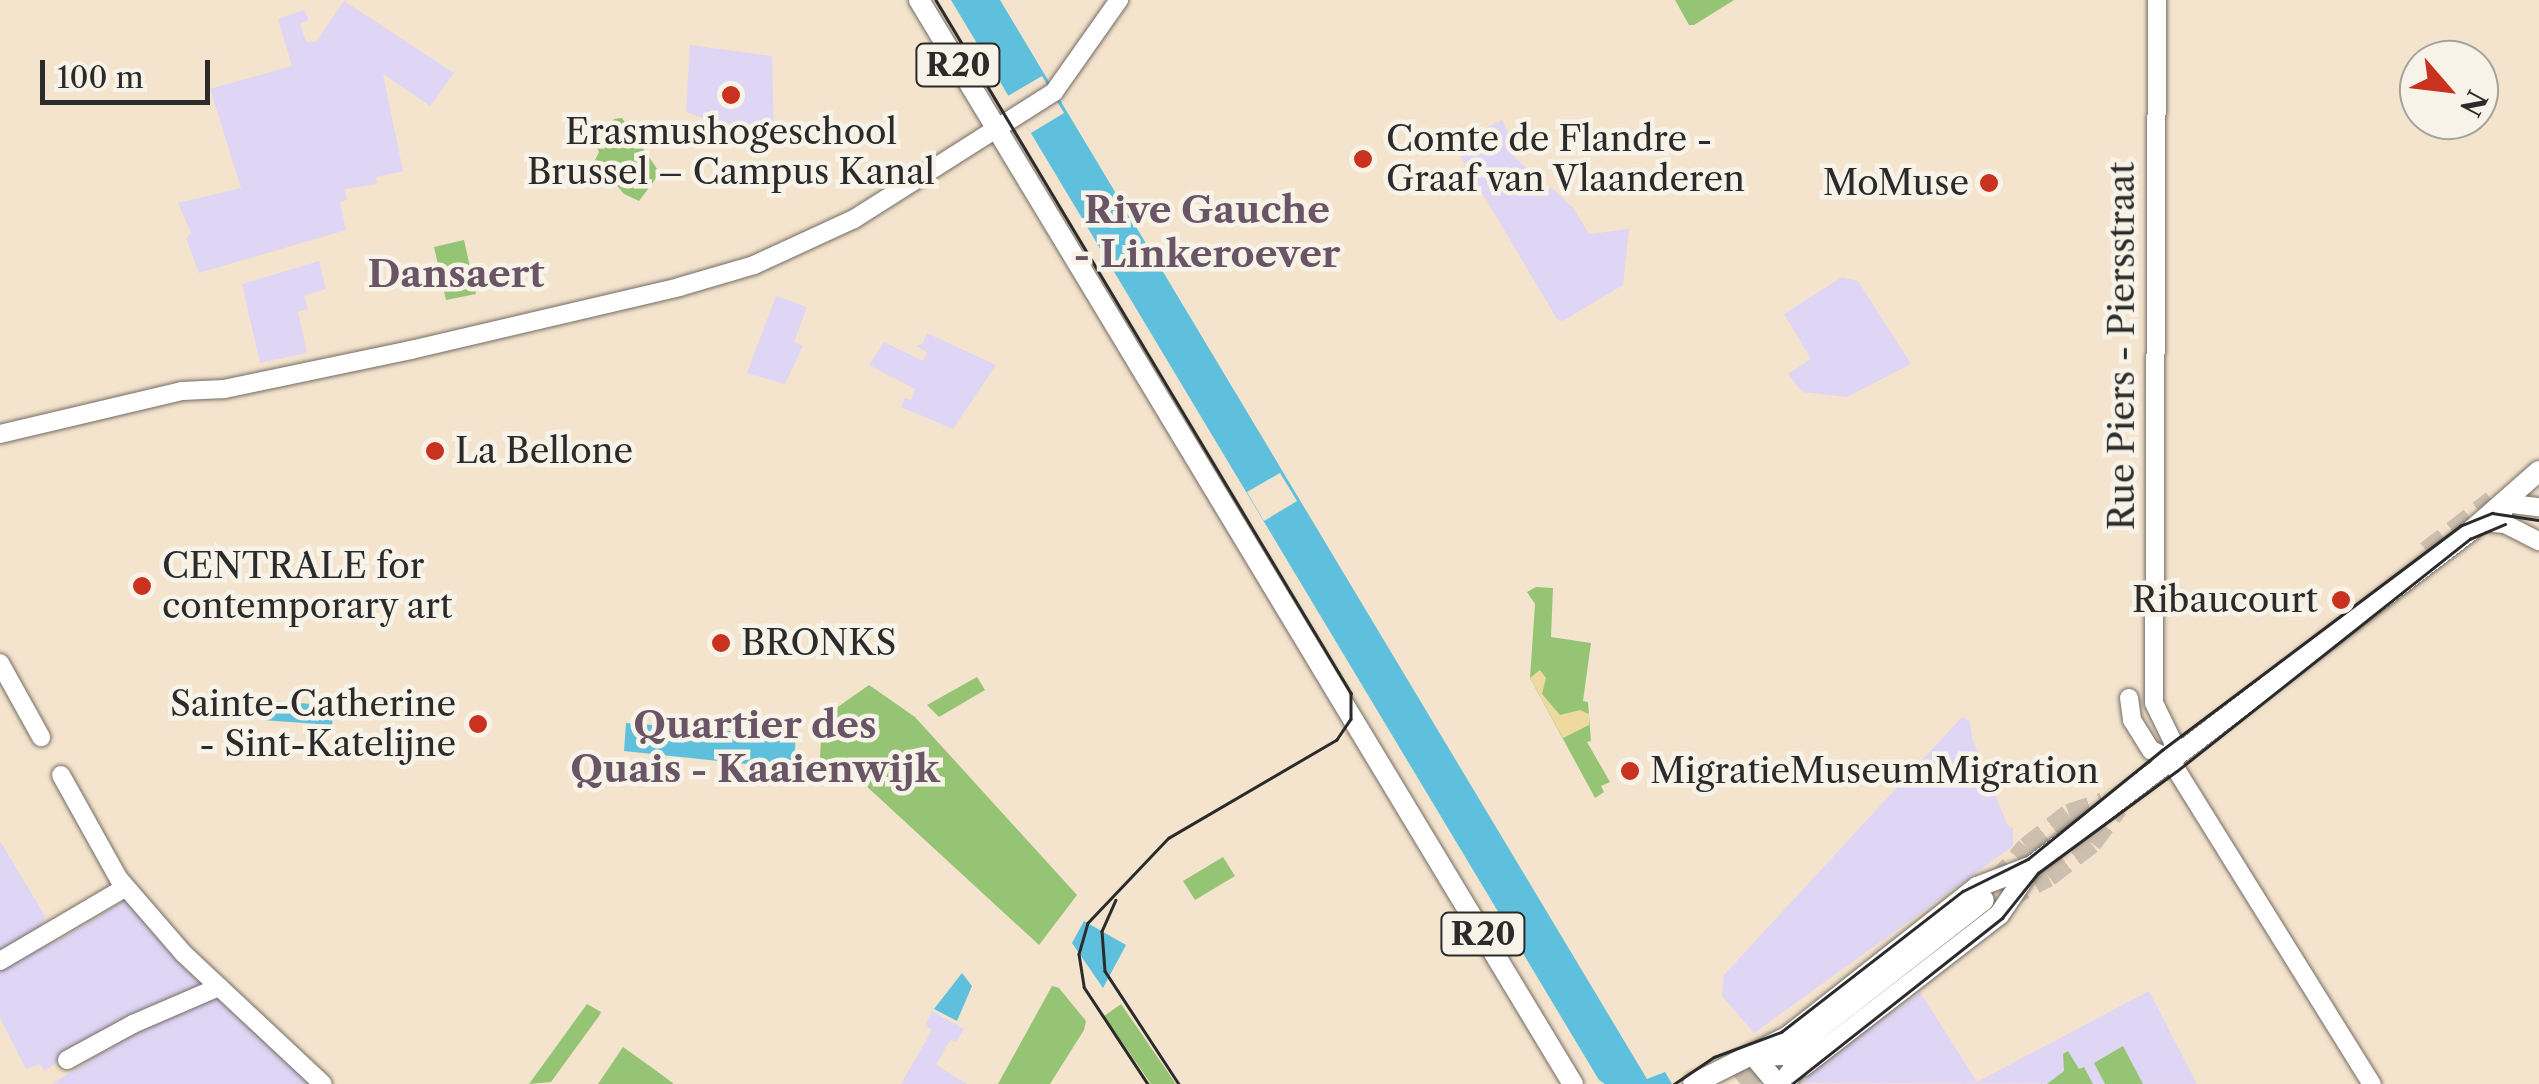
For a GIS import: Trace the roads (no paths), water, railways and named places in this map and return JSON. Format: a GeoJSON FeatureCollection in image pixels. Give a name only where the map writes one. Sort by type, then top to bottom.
{"type":"FeatureCollection","features":[{"type":"Feature","properties":{"kind":"highway"},"geometry":{"type":"LineString","coordinates":[[1753,1055],[1783,1054],[1794,1047],[1985,904],[1817,1040],[1786,1081]]}},
{"type":"Feature","properties":{"kind":"main road","name":"R20"},"geometry":{"type":"LineString","coordinates":[[919,0],[1010,122],[1220,499],[1573,1084]]}},
{"type":"Feature","properties":{"kind":"main road"},"geometry":{"type":"LineString","coordinates":[[2477,525],[2479,509],[2539,458]]}},
{"type":"Feature","properties":{"kind":"main road"},"geometry":{"type":"LineString","coordinates":[[1693,1084],[1721,1077],[1787,1037],[1971,891],[2032,866],[2477,525],[2504,514],[2536,491]]}},
{"type":"Feature","properties":{"kind":"main road"},"geometry":{"type":"LineString","coordinates":[[1753,1055],[1786,1081],[1998,914],[2032,866]]}},
{"type":"Feature","properties":{"kind":"street"},"geometry":{"type":"LineString","coordinates":[[0,434],[182,391],[212,390],[500,329],[754,265],[854,219],[1052,94],[1118,0]]}},
{"type":"Feature","properties":{"kind":"street","name":"Rue Piers - Piersstraat"},"geometry":{"type":"LineString","coordinates":[[2152,693],[2157,0]]}},
{"type":"Feature","properties":{"kind":"street"},"geometry":{"type":"LineString","coordinates":[[2504,514],[2539,541]]}},
{"type":"Feature","properties":{"kind":"street"},"geometry":{"type":"LineString","coordinates":[[0,663],[40,737]]}},
{"type":"Feature","properties":{"kind":"street"},"geometry":{"type":"LineString","coordinates":[[2172,760],[2155,756],[2132,720],[2129,698],[2142,704],[2152,693],[2173,742],[2172,760],[2372,1084]]}},
{"type":"Feature","properties":{"kind":"street"},"geometry":{"type":"LineString","coordinates":[[61,775],[132,893],[178,948],[323,1084]]}},
{"type":"Feature","properties":{"kind":"street"},"geometry":{"type":"LineString","coordinates":[[0,960],[132,893]]}},
{"type":"Feature","properties":{"kind":"street"},"geometry":{"type":"LineString","coordinates":[[67,1060],[133,1024],[218,987]]}},
{"type":"Feature","properties":{"kind":"water"},"geometry":{"type":"Polygon","coordinates":[[[951,0],[1000,0],[1647,1079],[1665,1072],[1672,1084],[1605,1084],[1599,1080],[951,0]]]}},
{"type":"Feature","properties":{"kind":"water"},"geometry":{"type":"Polygon","coordinates":[[[264,700],[334,706],[332,725],[262,720],[264,700]]]}},
{"type":"Feature","properties":{"kind":"water"},"geometry":{"type":"Polygon","coordinates":[[[626,723],[757,733],[759,728],[796,731],[794,769],[624,751],[626,723]]]}},
{"type":"Feature","properties":{"kind":"water"},"geometry":{"type":"Polygon","coordinates":[[[1084,921],[1126,945],[1103,988],[1072,943],[1084,921]]]}},
{"type":"Feature","properties":{"kind":"water"},"geometry":{"type":"Polygon","coordinates":[[[962,973],[972,986],[957,1021],[934,1009],[962,973]]]}},
{"type":"Feature","properties":{"kind":"tunnel"},"geometry":{"type":"LineString","coordinates":[[2427,552],[2493,501]]}},
{"type":"Feature","properties":{"kind":"tunnel"},"geometry":{"type":"LineString","coordinates":[[1996,883],[2027,848],[2069,815],[2103,803]]}},
{"type":"Feature","properties":{"kind":"tunnel"},"geometry":{"type":"LineString","coordinates":[[2005,898],[2048,876],[2091,843],[2117,808]]}},
{"type":"Feature","properties":{"kind":"tunnel"},"geometry":{"type":"LineString","coordinates":[[1740,1084],[1777,1055]]}},
{"type":"Feature","properties":{"kind":"tram line"},"geometry":{"type":"LineString","coordinates":[[936,0],[1351,693],[1351,719],[1337,740],[1169,838],[1088,923],[1079,954],[1084,987],[1148,1084]]}},
{"type":"Feature","properties":{"kind":"tram line"},"geometry":{"type":"LineString","coordinates":[[1674,1084],[1714,1057],[1781,1032],[1963,891],[2028,859],[2162,750],[2460,526],[2492,513],[2539,520]]}},
{"type":"Feature","properties":{"kind":"tram line"},"geometry":{"type":"LineString","coordinates":[[1792,1084],[2002,918],[2038,873],[2177,771],[2470,539],[2505,524]]}},
{"type":"Feature","properties":{"kind":"tram line"},"geometry":{"type":"LineString","coordinates":[[1116,900],[1102,931],[1105,971],[1179,1084]]}},
{"type":"Feature","properties":{"kind":"place","name":"Erasmushogeschool Brussel – Campus Kanal"},"geometry":{"type":"Point","coordinates":[731,95]}},
{"type":"Feature","properties":{"kind":"place","name":"Comte de Flandre - Graaf van Vlaanderen"},"geometry":{"type":"Point","coordinates":[1363,159]}},
{"type":"Feature","properties":{"kind":"place","name":"MoMuse"},"geometry":{"type":"Point","coordinates":[1989,183]}},
{"type":"Feature","properties":{"kind":"place","name":"La Bellone"},"geometry":{"type":"Point","coordinates":[435,451]}},
{"type":"Feature","properties":{"kind":"place","name":"CENTRALE for contemporary art"},"geometry":{"type":"Point","coordinates":[142,586]}},
{"type":"Feature","properties":{"kind":"place","name":"Ribaucourt"},"geometry":{"type":"Point","coordinates":[2341,600]}},
{"type":"Feature","properties":{"kind":"place","name":"BRONKS"},"geometry":{"type":"Point","coordinates":[721,643]}},
{"type":"Feature","properties":{"kind":"place","name":"Sainte-Catherine - Sint-Katelijne"},"geometry":{"type":"Point","coordinates":[478,724]}},
{"type":"Feature","properties":{"kind":"place","name":"MigratieMuseumMigration"},"geometry":{"type":"Point","coordinates":[1630,771]}},
{"type":"Feature","properties":{"kind":"district","name":"Rive Gauche - Linkeroever"},"geometry":{"type":"Point","coordinates":[1207,232]}},
{"type":"Feature","properties":{"kind":"district","name":"Dansaert"},"geometry":{"type":"Point","coordinates":[456,274]}},
{"type":"Feature","properties":{"kind":"district","name":"Quartier des Quais - Kaaienwijk"},"geometry":{"type":"Point","coordinates":[755,747]}}]}
